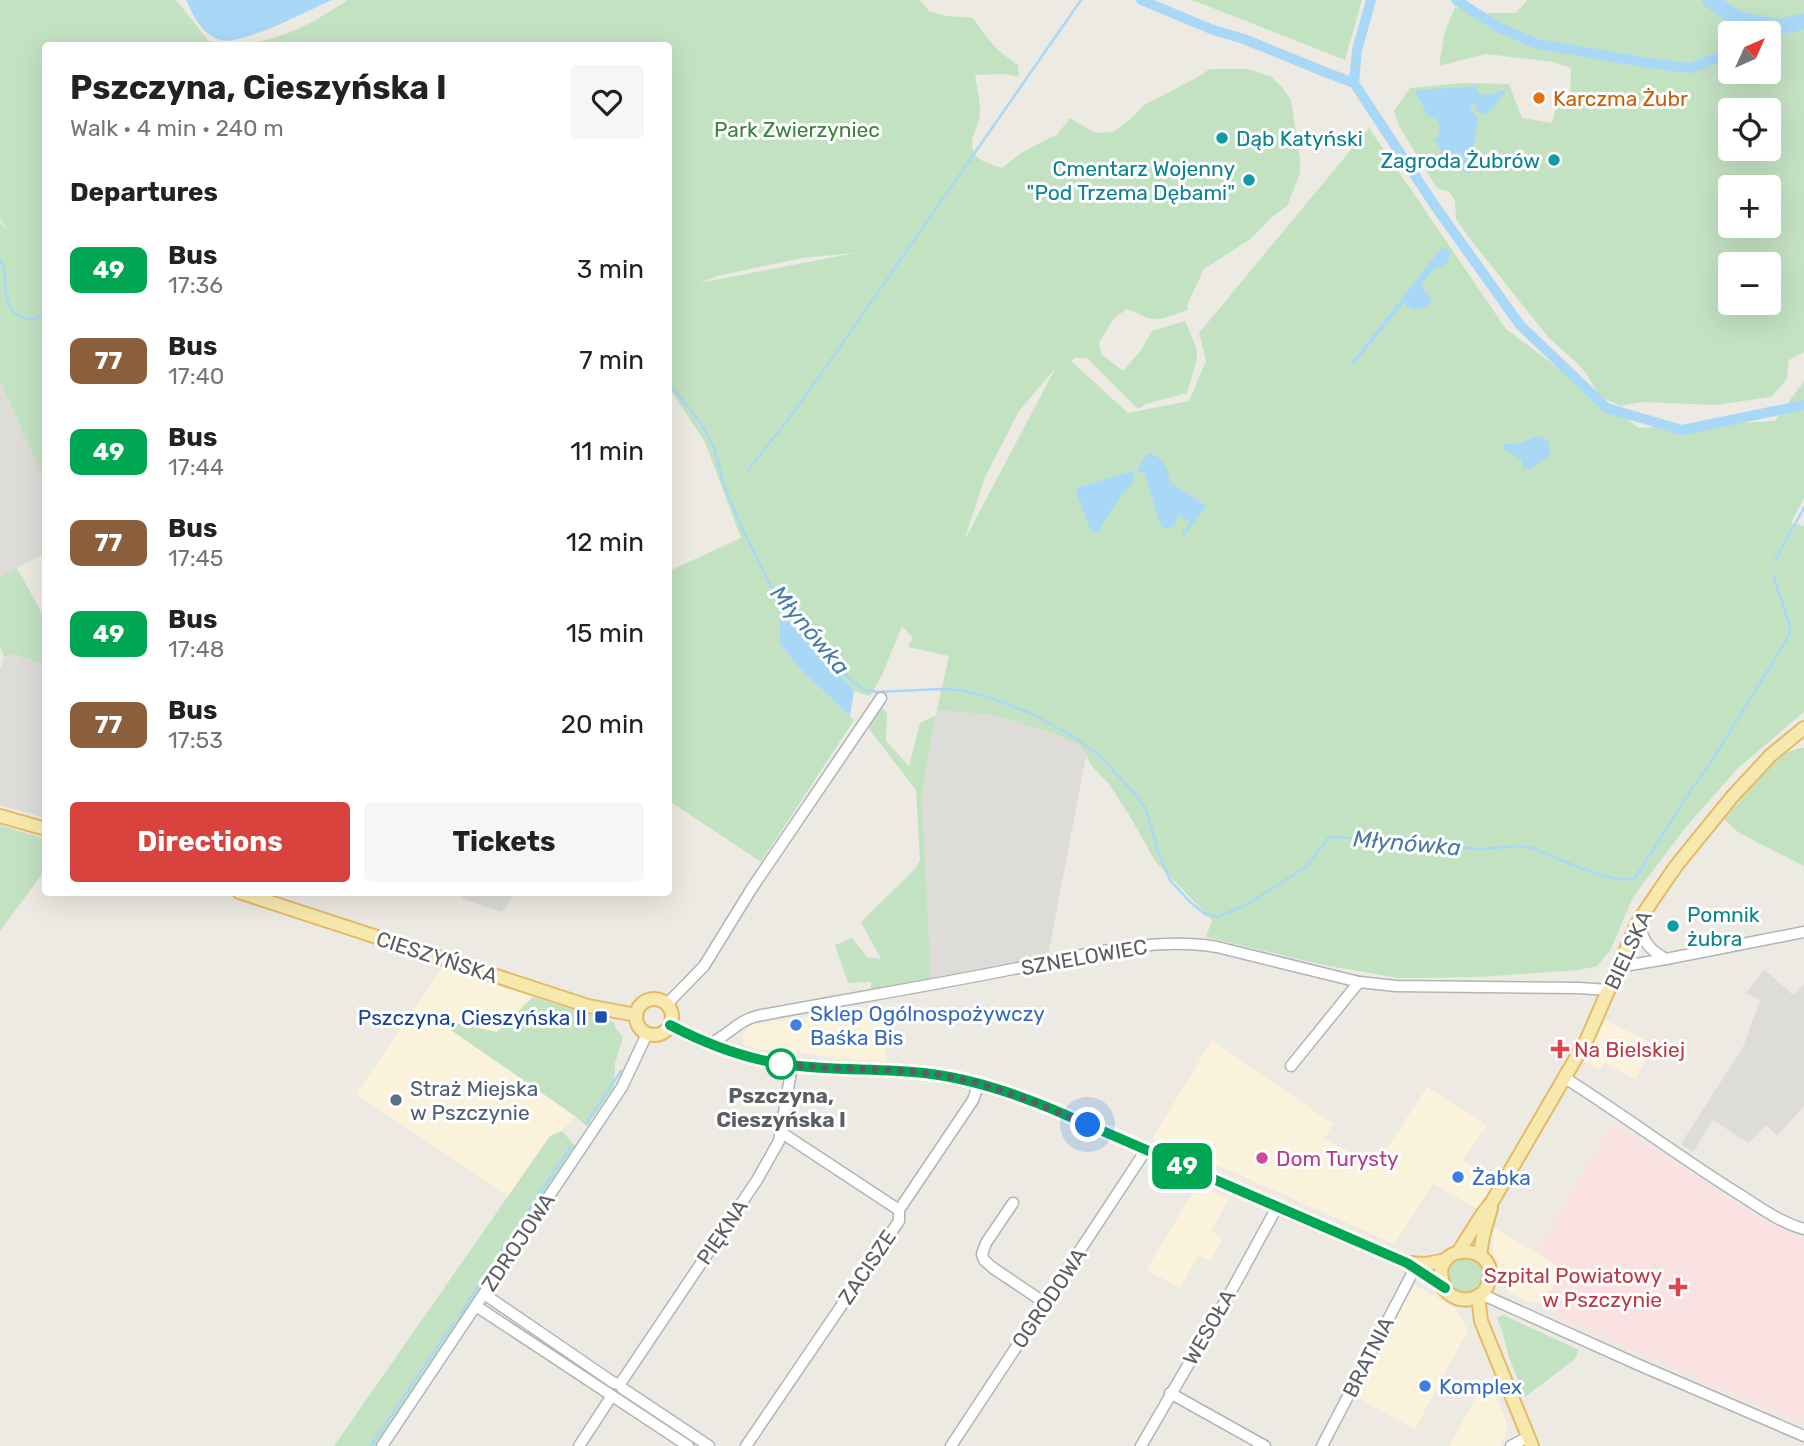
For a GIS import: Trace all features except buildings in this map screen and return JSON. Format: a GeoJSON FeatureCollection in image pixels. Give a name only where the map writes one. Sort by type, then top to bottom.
{"type":"FeatureCollection","features":[{"type":"Feature","properties":{"kind":"main road","name":"BIELSKA"},"geometry":{"type":"LineString","coordinates":[[1459,1251],[1493,1202],[1587,1039],[1638,922],[1676,866],[1732,797],[1771,755],[1804,728]]}},
{"type":"Feature","properties":{"kind":"main road"},"geometry":{"type":"LineString","coordinates":[[0,816],[42,828]]}},
{"type":"Feature","properties":{"kind":"main road","name":"CIESZYŃSKA"},"geometry":{"type":"LineString","coordinates":[[251,896],[588,1006],[636,1015]]}},
{"type":"Feature","properties":{"kind":"main road"},"geometry":{"type":"LineString","coordinates":[[648,1000],[660,1000],[666,1005],[671,1015],[670,1025],[665,1031],[647,1034],[638,1026],[636,1015],[640,1006],[648,1000]]}},
{"type":"Feature","properties":{"kind":"main road"},"geometry":{"type":"LineString","coordinates":[[670,1025],[708,1044],[737,1054],[792,1066],[917,1072],[979,1083],[1033,1101],[1411,1265],[1454,1297],[1466,1299],[1480,1295],[1489,1280],[1488,1266],[1480,1255],[1466,1250],[1459,1251],[1446,1260],[1411,1265]]}},
{"type":"Feature","properties":{"kind":"main road","name":"BIELSKA"},"geometry":{"type":"LineString","coordinates":[[1480,1255],[1493,1202]]}},
{"type":"Feature","properties":{"kind":"main road"},"geometry":{"type":"LineString","coordinates":[[1445,1288],[1441,1274],[1446,1260]]}},
{"type":"Feature","properties":{"kind":"main road"},"geometry":{"type":"LineString","coordinates":[[1480,1295],[1481,1321]]}},
{"type":"Feature","properties":{"kind":"main road"},"geometry":{"type":"LineString","coordinates":[[1460,1299],[1481,1321],[1530,1441]]}},
{"type":"Feature","properties":{"kind":"street"},"geometry":{"type":"LineString","coordinates":[[666,1005],[704,966],[752,888],[881,698]]}},
{"type":"Feature","properties":{"kind":"street"},"geometry":{"type":"LineString","coordinates":[[1638,922],[1647,945],[1667,959]]}},
{"type":"Feature","properties":{"kind":"street"},"geometry":{"type":"LineString","coordinates":[[1618,967],[1804,932]]}},
{"type":"Feature","properties":{"kind":"street","name":"SZNELOWIEC"},"geometry":{"type":"LineString","coordinates":[[708,1044],[722,1038],[741,1022],[757,1016],[1014,969],[1099,950],[1168,943],[1217,947],[1359,982],[1396,986],[1609,990]]}},
{"type":"Feature","properties":{"kind":"street"},"geometry":{"type":"LineString","coordinates":[[1292,1066],[1359,982]]}},
{"type":"Feature","properties":{"kind":"street"},"geometry":{"type":"LineString","coordinates":[[731,1031],[737,1054]]}},
{"type":"Feature","properties":{"kind":"street","name":"ZDROJOWA"},"geometry":{"type":"LineString","coordinates":[[382,1446],[622,1087],[647,1034]]}},
{"type":"Feature","properties":{"kind":"street","name":"PIĘKNA"},"geometry":{"type":"LineString","coordinates":[[579,1446],[757,1180],[779,1141],[792,1066]]}},
{"type":"Feature","properties":{"kind":"street"},"geometry":{"type":"LineString","coordinates":[[1565,1077],[1680,1156],[1788,1225],[1804,1229]]}},
{"type":"Feature","properties":{"kind":"street","name":"ZACISZE"},"geometry":{"type":"LineString","coordinates":[[746,1446],[899,1221],[900,1210],[973,1100],[979,1083]]}},
{"type":"Feature","properties":{"kind":"street"},"geometry":{"type":"LineString","coordinates":[[782,1133],[900,1210]]}},
{"type":"Feature","properties":{"kind":"street","name":"OGRODOWA"},"geometry":{"type":"LineString","coordinates":[[951,1446],[1146,1150]]}},
{"type":"Feature","properties":{"kind":"street"},"geometry":{"type":"LineString","coordinates":[[1013,1203],[986,1243],[982,1254],[993,1268],[1045,1303]]}},
{"type":"Feature","properties":{"kind":"street","name":"WESOŁA"},"geometry":{"type":"LineString","coordinates":[[1141,1446],[1277,1207]]}},
{"type":"Feature","properties":{"kind":"street","name":"BRATNIA"},"geometry":{"type":"LineString","coordinates":[[1322,1446],[1411,1265]]}},
{"type":"Feature","properties":{"kind":"street"},"geometry":{"type":"LineString","coordinates":[[1489,1280],[1503,1302]]}},
{"type":"Feature","properties":{"kind":"street"},"geometry":{"type":"LineString","coordinates":[[484,1294],[688,1446]]}},
{"type":"Feature","properties":{"kind":"street"},"geometry":{"type":"LineString","coordinates":[[1480,1295],[1503,1302],[1639,1365],[1804,1436]]}},
{"type":"Feature","properties":{"kind":"street"},"geometry":{"type":"LineString","coordinates":[[476,1306],[709,1446]]}},
{"type":"Feature","properties":{"kind":"street"},"geometry":{"type":"LineString","coordinates":[[1170,1393],[1265,1446]]}},
{"type":"Feature","properties":{"kind":"street"},"geometry":{"type":"LineString","coordinates":[[1511,1446],[1530,1441]]}},
{"type":"Feature","properties":{"kind":"shaded area"},"geometry":{"type":"Polygon","coordinates":[[[0,381],[42,473],[42,555],[0,577],[0,381]]]}},
{"type":"Feature","properties":{"kind":"shaded area"},"geometry":{"type":"Polygon","coordinates":[[[13,654],[42,664],[42,817],[0,805],[0,670],[4,657],[13,654]]]}},
{"type":"Feature","properties":{"kind":"shaded area"},"geometry":{"type":"Polygon","coordinates":[[[937,710],[993,715],[1055,734],[1081,746],[1086,756],[1048,956],[931,983],[922,794],[937,710]]]}},
{"type":"Feature","properties":{"kind":"shaded area"},"geometry":{"type":"Polygon","coordinates":[[[463,896],[514,896],[502,912],[462,899],[463,896]]]}},
{"type":"Feature","properties":{"kind":"shaded area"},"geometry":{"type":"Polygon","coordinates":[[[442,968],[533,997],[497,1032],[437,1020],[575,1116],[562,1131],[550,1136],[509,1197],[356,1094],[442,968]]]}},
{"type":"Feature","properties":{"kind":"shaded area"},"geometry":{"type":"Polygon","coordinates":[[[1764,969],[1793,995],[1804,984],[1804,1106],[1777,1136],[1767,1125],[1748,1143],[1713,1120],[1693,1152],[1681,1144],[1743,1047],[1760,1000],[1746,993],[1764,969]]]}},
{"type":"Feature","properties":{"kind":"shaded area"},"geometry":{"type":"Polygon","coordinates":[[[880,1006],[887,1062],[838,1059],[756,1049],[744,1045],[743,1035],[750,1025],[880,1006]]]}},
{"type":"Feature","properties":{"kind":"shaded area"},"geometry":{"type":"Polygon","coordinates":[[[1605,1020],[1655,1045],[1635,1079],[1605,1063],[1600,1069],[1583,1061],[1605,1020]]]}},
{"type":"Feature","properties":{"kind":"shaded area"},"geometry":{"type":"Polygon","coordinates":[[[1212,1040],[1333,1124],[1324,1139],[1376,1165],[1427,1087],[1487,1125],[1463,1160],[1495,1180],[1477,1209],[1433,1184],[1394,1244],[1152,1139],[1212,1040]]]}},
{"type":"Feature","properties":{"kind":"shaded area","name":"Szpital Powiatowy w Pszczynie"},"geometry":{"type":"Polygon","coordinates":[[[1612,1123],[1764,1220],[1804,1239],[1804,1424],[1632,1350],[1555,1315],[1556,1312],[1542,1305],[1563,1269],[1536,1252],[1612,1123]]]}},
{"type":"Feature","properties":{"kind":"shaded area"},"geometry":{"type":"Polygon","coordinates":[[[1197,1186],[1229,1199],[1211,1231],[1223,1239],[1210,1261],[1198,1255],[1180,1288],[1146,1270],[1197,1186]]]}},
{"type":"Feature","properties":{"kind":"shaded area"},"geometry":{"type":"Polygon","coordinates":[[[1494,1228],[1564,1269],[1542,1305],[1507,1292],[1509,1289],[1502,1285],[1493,1250],[1494,1228]]]}},
{"type":"Feature","properties":{"kind":"shaded area"},"geometry":{"type":"Polygon","coordinates":[[[1413,1284],[1455,1308],[1468,1330],[1415,1429],[1356,1397],[1413,1284]]]}},
{"type":"Feature","properties":{"kind":"shaded area"},"geometry":{"type":"Polygon","coordinates":[[[1488,1376],[1507,1423],[1500,1446],[1449,1446],[1488,1376]]]}},
{"type":"Feature","properties":{"kind":"green space"},"geometry":{"type":"Polygon","coordinates":[[[0,0],[176,0],[209,41],[217,42],[42,42],[41,472],[0,381],[0,222],[9,232],[0,219],[0,0]]]}},
{"type":"Feature","properties":{"kind":"green space","name":"Park Zwierzyniec"},"geometry":{"type":"Polygon","coordinates":[[[347,0],[920,0],[929,11],[947,16],[973,18],[994,45],[1018,65],[1019,77],[1005,74],[975,75],[980,114],[973,136],[973,150],[979,158],[1002,168],[1021,153],[1056,136],[1070,118],[1095,133],[1113,132],[1144,105],[1210,69],[1247,69],[1270,76],[1291,100],[1300,159],[1300,173],[1287,206],[1252,238],[1204,269],[1187,310],[1153,319],[1127,309],[1115,317],[1099,342],[1101,354],[1123,371],[1141,350],[1152,331],[1185,321],[1196,347],[1197,359],[1187,393],[1146,404],[1138,409],[1087,358],[1075,358],[1071,361],[1128,413],[1189,401],[1206,361],[1199,333],[1369,128],[1506,329],[1639,428],[1775,421],[1804,381],[1804,498],[1791,523],[1804,526],[1804,712],[1737,769],[1686,827],[1633,897],[1610,951],[1597,966],[1579,970],[1481,977],[1399,978],[1323,965],[1206,937],[1212,920],[1155,861],[1131,818],[1109,784],[1091,765],[1081,746],[1055,734],[993,715],[937,710],[949,656],[908,647],[913,638],[902,626],[882,675],[870,696],[854,691],[829,662],[780,616],[780,644],[801,670],[854,720],[761,862],[672,803],[672,570],[741,538],[705,442],[672,392],[672,42],[256,42],[280,36],[308,24],[347,0]],[[855,253],[802,258],[717,276],[700,283],[855,253]],[[1054,371],[1019,411],[985,477],[964,541],[1054,371]]]}},
{"type":"Feature","properties":{"kind":"green space"},"geometry":{"type":"Polygon","coordinates":[[[1192,0],[1362,0],[1345,60],[1192,0]]]}},
{"type":"Feature","properties":{"kind":"green space"},"geometry":{"type":"Polygon","coordinates":[[[1527,0],[1804,0],[1804,352],[1789,360],[1787,379],[1771,397],[1715,405],[1641,402],[1621,406],[1599,396],[1579,365],[1548,337],[1467,235],[1456,219],[1455,200],[1449,192],[1437,188],[1399,126],[1394,111],[1410,88],[1464,83],[1509,84],[1522,118],[1552,123],[1558,101],[1570,104],[1571,68],[1553,62],[1486,54],[1439,66],[1445,31],[1455,7],[1475,13],[1516,13],[1527,0]]]}},
{"type":"Feature","properties":{"kind":"green space"},"geometry":{"type":"Polygon","coordinates":[[[17,568],[42,614],[42,664],[13,654],[4,657],[0,647],[0,577],[17,568]]]}},
{"type":"Feature","properties":{"kind":"green space"},"geometry":{"type":"Polygon","coordinates":[[[881,707],[887,713],[886,741],[909,766],[920,723],[936,715],[922,794],[931,983],[871,992],[871,982],[848,983],[835,945],[852,938],[867,957],[881,959],[861,922],[915,869],[920,860],[916,790],[866,725],[881,707]]]}},
{"type":"Feature","properties":{"kind":"green space"},"geometry":{"type":"Polygon","coordinates":[[[1804,748],[1804,866],[1739,833],[1724,819],[1774,763],[1785,753],[1804,748]]]}},
{"type":"Feature","properties":{"kind":"green space"},"geometry":{"type":"Polygon","coordinates":[[[0,825],[42,838],[42,874],[0,931],[0,825]]]}},
{"type":"Feature","properties":{"kind":"green space"},"geometry":{"type":"Polygon","coordinates":[[[533,997],[614,1022],[623,1037],[615,1063],[614,1087],[587,1126],[435,1019],[497,1032],[533,997]]]}},
{"type":"Feature","properties":{"kind":"green space"},"geometry":{"type":"Polygon","coordinates":[[[562,1131],[575,1146],[375,1446],[334,1446],[550,1136],[562,1131]]]}},
{"type":"Feature","properties":{"kind":"green space"},"geometry":{"type":"Polygon","coordinates":[[[1466,1257],[1479,1262],[1484,1275],[1479,1288],[1466,1293],[1453,1288],[1448,1275],[1453,1262],[1466,1257]]]}},
{"type":"Feature","properties":{"kind":"green space"},"geometry":{"type":"Polygon","coordinates":[[[1503,1315],[1579,1350],[1575,1359],[1525,1397],[1497,1318],[1503,1315]]]}},
{"type":"Feature","properties":{"kind":"water"},"geometry":{"type":"Polygon","coordinates":[[[186,0],[332,0],[259,33],[244,38],[220,40],[199,24],[186,0]]]}},
{"type":"Feature","properties":{"kind":"water"},"geometry":{"type":"Polygon","coordinates":[[[1477,86],[1478,93],[1488,95],[1507,89],[1486,114],[1477,112],[1475,105],[1471,104],[1471,110],[1478,119],[1469,175],[1440,155],[1441,150],[1434,139],[1439,136],[1440,126],[1437,119],[1428,117],[1415,90],[1477,86]]]}},
{"type":"Feature","properties":{"kind":"water"},"geometry":{"type":"Polygon","coordinates":[[[1442,247],[1449,251],[1449,260],[1444,266],[1434,269],[1421,284],[1432,301],[1424,308],[1415,310],[1404,303],[1355,363],[1351,363],[1442,247]]]}},
{"type":"Feature","properties":{"kind":"water"},"geometry":{"type":"Polygon","coordinates":[[[1537,436],[1547,439],[1550,455],[1532,468],[1524,470],[1521,460],[1504,449],[1503,444],[1521,443],[1537,436]]]}},
{"type":"Feature","properties":{"kind":"water"},"geometry":{"type":"Polygon","coordinates":[[[1150,453],[1164,464],[1170,482],[1207,506],[1184,536],[1181,534],[1190,522],[1179,515],[1174,526],[1164,529],[1160,524],[1144,472],[1137,471],[1144,457],[1150,453]]]}},
{"type":"Feature","properties":{"kind":"water"},"geometry":{"type":"Polygon","coordinates":[[[1132,471],[1132,484],[1102,525],[1101,532],[1095,533],[1090,529],[1076,492],[1077,488],[1132,471]]]}},
{"type":"Feature","properties":{"kind":"water"},"geometry":{"type":"Polygon","coordinates":[[[780,616],[801,631],[854,691],[850,716],[801,670],[780,644],[780,616]]]}},
{"type":"Feature","properties":{"kind":"waterway"},"geometry":{"type":"LineString","coordinates":[[748,470],[835,354],[1081,0]]}},
{"type":"Feature","properties":{"kind":"waterway"},"geometry":{"type":"LineString","coordinates":[[1141,0],[1354,83],[1435,206],[1520,325],[1607,408],[1682,430],[1804,405]]}},
{"type":"Feature","properties":{"kind":"waterway"},"geometry":{"type":"LineString","coordinates":[[1354,83],[1357,50],[1371,0]]}},
{"type":"Feature","properties":{"kind":"waterway"},"geometry":{"type":"LineString","coordinates":[[1456,0],[1498,27],[1537,44],[1691,68],[1718,57]]}},
{"type":"Feature","properties":{"kind":"waterway"},"geometry":{"type":"LineString","coordinates":[[1710,0],[1739,20],[1780,27],[1804,21]]}},
{"type":"Feature","properties":{"kind":"waterway","name":"Młynówka"},"geometry":{"type":"LineString","coordinates":[[0,260],[4,269],[7,299],[14,312],[30,319],[42,314]]}},
{"type":"Feature","properties":{"kind":"waterway","name":"Młynówka"},"geometry":{"type":"LineString","coordinates":[[672,387],[700,422],[714,447],[723,482],[768,581],[802,628],[841,671],[864,690],[961,690],[997,700],[1030,713],[1073,736],[1100,756],[1146,809],[1159,855],[1170,880],[1205,914],[1218,917],[1248,904],[1307,866],[1328,838],[1334,837],[1481,849],[1520,846],[1532,848],[1600,875],[1627,880],[1635,878],[1789,636],[1790,626],[1773,575]]}},
{"type":"Feature","properties":{"kind":"waterway","name":"Młynówka"},"geometry":{"type":"LineString","coordinates":[[1775,560],[1804,508]]}},
{"type":"Feature","properties":{"kind":"waterway"},"geometry":{"type":"LineString","coordinates":[[586,1124],[621,1071]]}},
{"type":"Feature","properties":{"kind":"waterway"},"geometry":{"type":"LineString","coordinates":[[499,1255],[571,1146]]}},
{"type":"Feature","properties":{"kind":"waterway"},"geometry":{"type":"LineString","coordinates":[[459,1316],[485,1276]]}},
{"type":"Feature","properties":{"kind":"waterway"},"geometry":{"type":"LineString","coordinates":[[371,1446],[454,1322]]}},
{"type":"Feature","properties":{"kind":"bus line","name":"49"},"geometry":{"type":"LineString","coordinates":[[670,1025],[723,1049],[764,1061],[792,1066],[940,1075],[1010,1093],[1407,1263],[1445,1288]]}},
{"type":"Feature","properties":{"kind":"place","name":"Karczma Żubr"},"geometry":{"type":"Point","coordinates":[1539,98]}},
{"type":"Feature","properties":{"kind":"place","name":"Dąb Katyński"},"geometry":{"type":"Point","coordinates":[1222,138]}},
{"type":"Feature","properties":{"kind":"place","name":"Zagroda Żubrów"},"geometry":{"type":"Point","coordinates":[1554,160]}},
{"type":"Feature","properties":{"kind":"place","name":"Cmentarz Wojenny \"Pod Trzema Dębami\""},"geometry":{"type":"Point","coordinates":[1249,180]}},
{"type":"Feature","properties":{"kind":"place","name":"Pomnik żubra"},"geometry":{"type":"Point","coordinates":[1673,926]}},
{"type":"Feature","properties":{"kind":"place","name":"Pszczyna, Cieszyńska II"},"geometry":{"type":"Point","coordinates":[601,1017]}},
{"type":"Feature","properties":{"kind":"place","name":"Sklep Ogólnospożywczy Baśka Bis"},"geometry":{"type":"Point","coordinates":[796,1025]}},
{"type":"Feature","properties":{"kind":"place","name":"Na Bielskiej"},"geometry":{"type":"Point","coordinates":[1560,1049]}},
{"type":"Feature","properties":{"kind":"place","name":"Pszczyna, Cieszyńska I"},"geometry":{"type":"Point","coordinates":[781,1064]}},
{"type":"Feature","properties":{"kind":"place","name":"Straż Miejska w Pszczynie"},"geometry":{"type":"Point","coordinates":[396,1100]}},
{"type":"Feature","properties":{"kind":"place","name":"Dom Turysty"},"geometry":{"type":"Point","coordinates":[1262,1158]}},
{"type":"Feature","properties":{"kind":"place","name":"Żabka"},"geometry":{"type":"Point","coordinates":[1458,1177]}},
{"type":"Feature","properties":{"kind":"place","name":"Szpital Powiatowy w Pszczynie"},"geometry":{"type":"Point","coordinates":[1678,1287]}},
{"type":"Feature","properties":{"kind":"place","name":"Komplex"},"geometry":{"type":"Point","coordinates":[1425,1386]}},
{"type":"Feature","properties":{"kind":"route"},"geometry":{"type":"LineString","coordinates":[[781,1064],[778,1063],[957,1078],[1010,1093],[1088,1125]]}}]}
